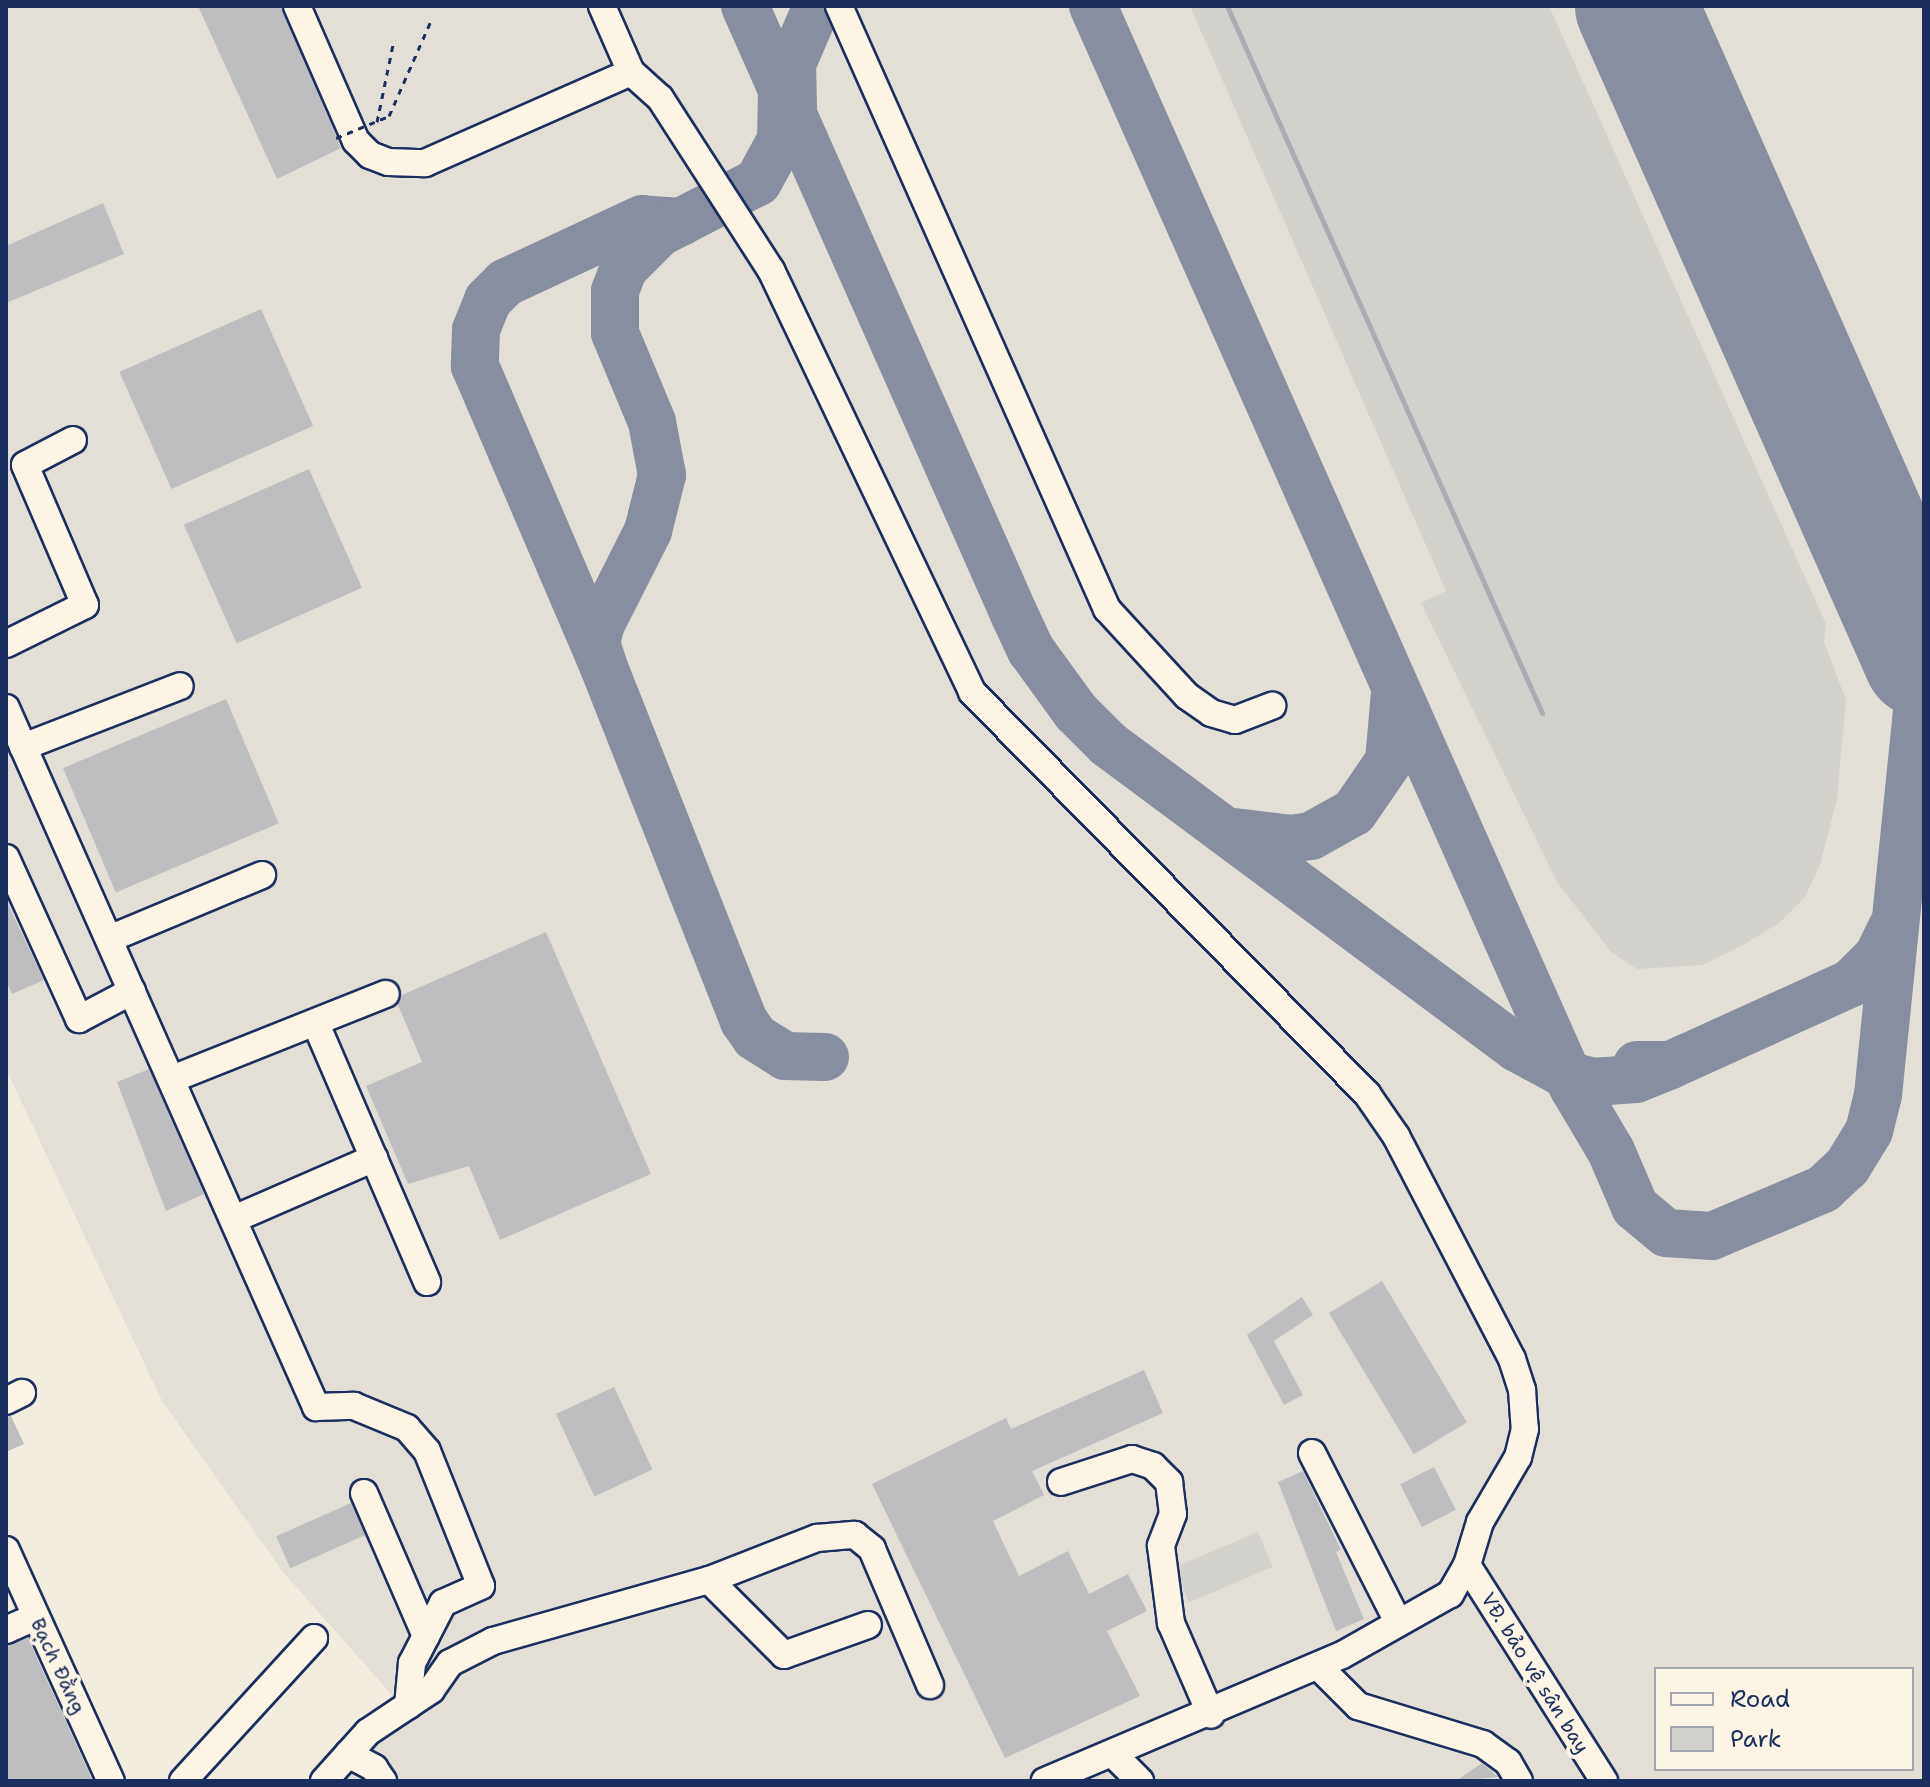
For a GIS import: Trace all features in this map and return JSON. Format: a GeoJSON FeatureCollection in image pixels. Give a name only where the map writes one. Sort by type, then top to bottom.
{"type":"FeatureCollection","features":[{"type":"Feature","properties":{"kind":"street"},"geometry":{"type":"LineString","coordinates":[[297,6],[356,141],[370,155],[388,162],[425,163],[631,72]]}},
{"type":"Feature","properties":{"kind":"street"},"geometry":{"type":"LineString","coordinates":[[602,6],[631,72],[660,98],[771,270],[972,692],[1345,1070],[1396,1136],[1512,1359],[1526,1408],[1518,1457],[1480,1522],[1467,1565],[1450,1594],[1318,1666],[1211,1715],[1046,1781]]}},
{"type":"Feature","properties":{"kind":"street"},"geometry":{"type":"LineString","coordinates":[[839,6],[1107,609],[1187,696],[1211,713],[1235,720],[1272,706]]}},
{"type":"Feature","properties":{"kind":"street"},"geometry":{"type":"LineString","coordinates":[[6,644],[85,605],[25,465],[73,440]]}},
{"type":"Feature","properties":{"kind":"street"},"geometry":{"type":"LineString","coordinates":[[19,756],[180,686]]}},
{"type":"Feature","properties":{"kind":"street"},"geometry":{"type":"LineString","coordinates":[[6,708],[19,756],[109,939],[316,1407],[354,1406],[407,1428],[427,1451],[481,1586],[443,1603],[412,1663],[408,1706]]}},
{"type":"Feature","properties":{"kind":"street"},"geometry":{"type":"LineString","coordinates":[[6,858],[79,1019],[132,991]]}},
{"type":"Feature","properties":{"kind":"street"},"geometry":{"type":"LineString","coordinates":[[109,939],[262,875]]}},
{"type":"Feature","properties":{"kind":"street"},"geometry":{"type":"LineString","coordinates":[[172,1079],[386,994]]}},
{"type":"Feature","properties":{"kind":"street"},"geometry":{"type":"LineString","coordinates":[[316,1024],[427,1282]]}},
{"type":"Feature","properties":{"kind":"street"},"geometry":{"type":"LineString","coordinates":[[234,1219],[374,1158]]}},
{"type":"Feature","properties":{"kind":"street"},"geometry":{"type":"LineString","coordinates":[[1312,1453],[1398,1622]]}},
{"type":"Feature","properties":{"kind":"street"},"geometry":{"type":"LineString","coordinates":[[1061,1482],[1132,1459],[1153,1466],[1169,1482],[1173,1514],[1161,1546],[1171,1623],[1211,1715]]}},
{"type":"Feature","properties":{"kind":"street"},"geometry":{"type":"LineString","coordinates":[[364,1493],[426,1636]]}},
{"type":"Feature","properties":{"kind":"street"},"geometry":{"type":"LineString","coordinates":[[324,1781],[368,1732],[431,1690],[450,1663],[493,1641],[709,1580],[817,1538],[855,1535],[872,1549],[930,1685]]}},
{"type":"Feature","properties":{"kind":"street","name":"Bạch Đằng"},"geometry":{"type":"LineString","coordinates":[[6,1550],[111,1781]]}},
{"type":"Feature","properties":{"kind":"street","name":"VĐ. bảo vệ sân bay"},"geometry":{"type":"LineString","coordinates":[[1467,1565],[1604,1781]]}},
{"type":"Feature","properties":{"kind":"street"},"geometry":{"type":"LineString","coordinates":[[709,1580],[784,1655],[868,1625]]}},
{"type":"Feature","properties":{"kind":"street"},"geometry":{"type":"LineString","coordinates":[[6,1630],[35,1617]]}},
{"type":"Feature","properties":{"kind":"street"},"geometry":{"type":"LineString","coordinates":[[183,1781],[314,1638]]}},
{"type":"Feature","properties":{"kind":"street"},"geometry":{"type":"LineString","coordinates":[[1318,1666],[1358,1706],[1483,1744],[1508,1762],[1519,1781]]}},
{"type":"Feature","properties":{"kind":"street"},"geometry":{"type":"LineString","coordinates":[[348,1754],[374,1768],[383,1781]]}},
{"type":"Feature","properties":{"kind":"street"},"geometry":{"type":"LineString","coordinates":[[1114,1755],[1140,1781]]}},
{"type":"Feature","properties":{"kind":"path"},"geometry":{"type":"LineString","coordinates":[[336,138],[389,116],[430,23]]}},
{"type":"Feature","properties":{"kind":"path"},"geometry":{"type":"LineString","coordinates":[[377,122],[394,40]]}},
{"type":"Feature","properties":{"kind":"shaded area"},"geometry":{"type":"Polygon","coordinates":[[[6,6],[1924,6],[1924,1781],[315,1781],[392,1695],[283,1572],[162,1401],[6,1069],[6,6]]]}},
{"type":"Feature","properties":{"kind":"green space"},"geometry":{"type":"Polygon","coordinates":[[[1190,6],[1549,6],[1826,624],[1824,642],[1846,700],[1837,799],[1820,865],[1805,897],[1779,923],[1702,965],[1637,969],[1611,952],[1557,882],[1421,603],[1446,591],[1190,6]]]}},
{"type":"Feature","properties":{"kind":"green space"},"geometry":{"type":"Polygon","coordinates":[[[1258,1532],[1273,1567],[1189,1603],[1174,1568],[1258,1532]]]}},
{"type":"Feature","properties":{"kind":"building"},"geometry":{"type":"Polygon","coordinates":[[[198,6],[281,6],[341,148],[277,179],[198,6]]]}},
{"type":"Feature","properties":{"kind":"building"},"geometry":{"type":"Polygon","coordinates":[[[103,203],[124,254],[6,303],[6,246],[103,203]]]}},
{"type":"Feature","properties":{"kind":"building"},"geometry":{"type":"Polygon","coordinates":[[[261,309],[313,426],[171,489],[119,372],[261,309]]]}},
{"type":"Feature","properties":{"kind":"building"},"geometry":{"type":"Polygon","coordinates":[[[309,469],[362,588],[237,643],[184,525],[309,469]]]}},
{"type":"Feature","properties":{"kind":"building"},"geometry":{"type":"Polygon","coordinates":[[[226,699],[279,823],[116,892],[63,768],[226,699]]]}},
{"type":"Feature","properties":{"kind":"building"},"geometry":{"type":"Polygon","coordinates":[[[6,900],[44,980],[12,994],[6,980],[6,900]]]}},
{"type":"Feature","properties":{"kind":"building"},"geometry":{"type":"Polygon","coordinates":[[[546,932],[651,1174],[500,1240],[469,1166],[408,1184],[366,1086],[422,1062],[398,1005],[402,995],[546,932]]]}},
{"type":"Feature","properties":{"kind":"building"},"geometry":{"type":"Polygon","coordinates":[[[149,1069],[204,1194],[166,1211],[117,1082],[149,1069]]]}},
{"type":"Feature","properties":{"kind":"building"},"geometry":{"type":"Polygon","coordinates":[[[1382,1281],[1467,1422],[1414,1454],[1329,1313],[1382,1281]]]}},
{"type":"Feature","properties":{"kind":"building"},"geometry":{"type":"Polygon","coordinates":[[[1302,1297],[1313,1315],[1274,1341],[1303,1395],[1284,1405],[1247,1335],[1302,1297]]]}},
{"type":"Feature","properties":{"kind":"building"},"geometry":{"type":"Polygon","coordinates":[[[1144,1370],[1163,1413],[1032,1471],[1044,1495],[993,1521],[1019,1576],[1068,1551],[1089,1594],[1128,1574],[1147,1611],[1107,1631],[1140,1696],[1005,1758],[872,1484],[1006,1418],[1011,1429],[1144,1370]]]}},
{"type":"Feature","properties":{"kind":"building"},"geometry":{"type":"Polygon","coordinates":[[[614,1387],[652,1469],[594,1497],[556,1414],[614,1387]]]}},
{"type":"Feature","properties":{"kind":"building"},"geometry":{"type":"Polygon","coordinates":[[[11,1416],[24,1444],[6,1452],[6,1417],[11,1416]]]}},
{"type":"Feature","properties":{"kind":"building"},"geometry":{"type":"Polygon","coordinates":[[[1434,1467],[1456,1510],[1422,1527],[1400,1484],[1434,1467]]]}},
{"type":"Feature","properties":{"kind":"building"},"geometry":{"type":"Polygon","coordinates":[[[1303,1471],[1341,1550],[1336,1552],[1364,1619],[1336,1631],[1278,1482],[1303,1471]]]}},
{"type":"Feature","properties":{"kind":"building"},"geometry":{"type":"Polygon","coordinates":[[[351,1503],[365,1535],[290,1568],[276,1536],[351,1503]]]}},
{"type":"Feature","properties":{"kind":"building"},"geometry":{"type":"Polygon","coordinates":[[[28,1638],[93,1781],[6,1781],[6,1646],[28,1638]]]}},
{"type":"Feature","properties":{"kind":"building"},"geometry":{"type":"Polygon","coordinates":[[[1482,1763],[1498,1777],[1456,1781],[1482,1763]]]}},
{"type":"Feature","properties":{"kind":"waterway"},"geometry":{"type":"LineString","coordinates":[[1227,6],[1542,713]]}},
{"type":"Feature","properties":{"kind":"taxiway"},"geometry":{"type":"LineString","coordinates":[[745,6],[1014,614],[1031,650],[1076,712],[1108,744],[1517,1048],[1567,1075],[1593,1082],[1636,1079],[1670,1065]]}},
{"type":"Feature","properties":{"kind":"taxiway"},"geometry":{"type":"LineString","coordinates":[[793,107],[792,64],[817,6]]}},
{"type":"Feature","properties":{"kind":"taxiway"},"geometry":{"type":"LineString","coordinates":[[1093,6],[1573,1087],[1611,1151],[1635,1207],[1666,1233],[1712,1236],[1823,1189],[1847,1167],[1869,1131],[1878,1095],[1923,655]]}},
{"type":"Feature","properties":{"kind":"taxiway"},"geometry":{"type":"LineString","coordinates":[[602,661],[596,644],[600,626],[648,531],[662,475],[652,422],[615,333],[615,291],[624,268],[659,233],[758,182],[781,140],[782,94]]}},
{"type":"Feature","properties":{"kind":"taxiway"},"geometry":{"type":"LineString","coordinates":[[681,222],[642,219],[505,283],[488,300],[476,330],[475,366],[603,665],[744,1021],[755,1037],[785,1056],[825,1057]]}},
{"type":"Feature","properties":{"kind":"taxiway"},"geometry":{"type":"LineString","coordinates":[[1226,831],[1291,839],[1311,836],[1354,812],[1389,761],[1395,693]]}},
{"type":"Feature","properties":{"kind":"taxiway"},"geometry":{"type":"LineString","coordinates":[[1637,1065],[1670,1065],[1851,983],[1878,956],[1892,927]]}},
{"type":"Feature","properties":{"kind":"runway"},"geometry":{"type":"LineString","coordinates":[[1636,6],[1924,657]]}}]}
